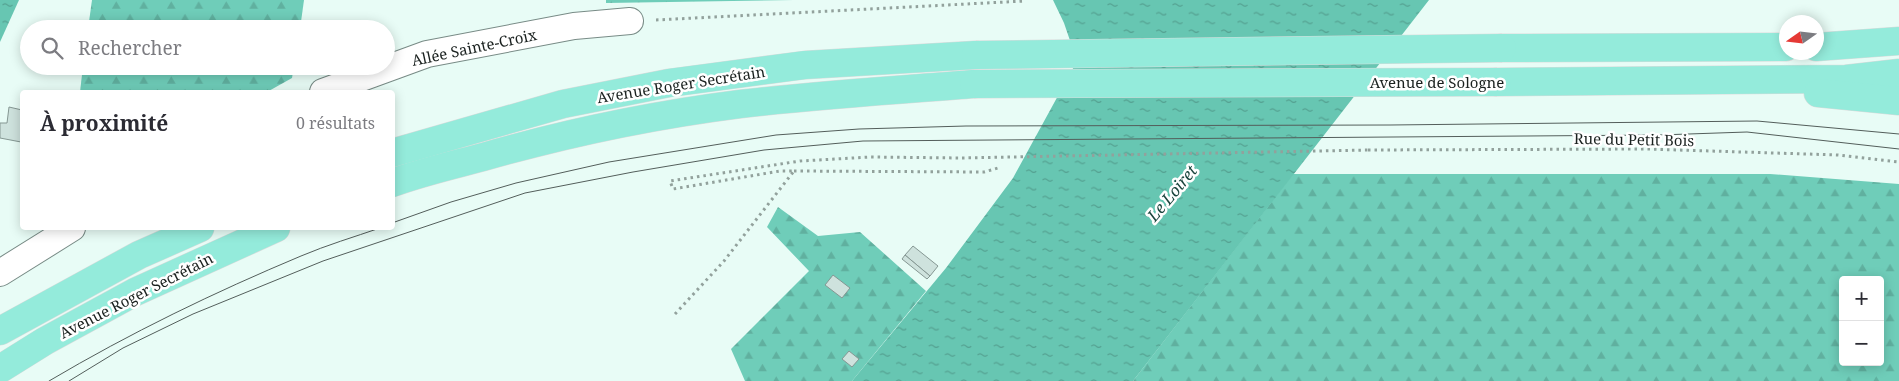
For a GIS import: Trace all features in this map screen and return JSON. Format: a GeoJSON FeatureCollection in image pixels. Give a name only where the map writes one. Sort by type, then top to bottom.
{"type":"FeatureCollection","features":[{"type":"Feature","properties":{"kind":"main road"},"geometry":{"type":"LineString","coordinates":[[1824,46],[1899,40]]}},
{"type":"Feature","properties":{"kind":"main road","name":"Avenue Roger Secrétain"},"geometry":{"type":"LineString","coordinates":[[395,152],[563,104],[669,84],[805,64],[976,55],[1502,48],[1779,47]]}},
{"type":"Feature","properties":{"kind":"main road","name":"Avenue de Sologne"},"geometry":{"type":"LineString","coordinates":[[974,84],[1846,79],[1899,73]]}},
{"type":"Feature","properties":{"kind":"main road"},"geometry":{"type":"LineString","coordinates":[[1587,81],[1712,83],[1899,101]]}},
{"type":"Feature","properties":{"kind":"main road","name":"Avenue Roger Secrétain"},"geometry":{"type":"LineString","coordinates":[[395,183],[502,151],[579,132],[684,112],[835,94],[974,84]]}},
{"type":"Feature","properties":{"kind":"main road","name":"Avenue Roger Secrétain"},"geometry":{"type":"LineString","coordinates":[[0,331],[139,255],[195,230]]}},
{"type":"Feature","properties":{"kind":"main road","name":"Avenue Roger Secrétain"},"geometry":{"type":"LineString","coordinates":[[0,369],[46,341],[135,292],[272,230]]}},
{"type":"Feature","properties":{"kind":"street","name":"Allée Sainte-Croix"},"geometry":{"type":"LineString","coordinates":[[395,66],[427,54],[574,26],[630,21]]}},
{"type":"Feature","properties":{"kind":"street","name":"Allée Sainte-Croix"},"geometry":{"type":"LineString","coordinates":[[328,90],[370,75]]}},
{"type":"Feature","properties":{"kind":"street"},"geometry":{"type":"LineString","coordinates":[[0,274],[69,230]]}},
{"type":"Feature","properties":{"kind":"path"},"geometry":{"type":"LineString","coordinates":[[630,21],[1025,0]]}},
{"type":"Feature","properties":{"kind":"path","name":"Rue du Petit Bois"},"geometry":{"type":"LineString","coordinates":[[794,171],[673,189],[670,180],[800,161],[870,157],[962,158],[1368,150],[1646,149],[1838,155],[1899,162]]}},
{"type":"Feature","properties":{"kind":"path"},"geometry":{"type":"LineString","coordinates":[[675,314],[724,260],[794,171],[984,172],[998,168]]}},
{"type":"Feature","properties":{"kind":"green space"},"geometry":{"type":"Polygon","coordinates":[[[92,0],[304,0],[301,20],[89,20],[92,0]]]}},
{"type":"Feature","properties":{"kind":"green space"},"geometry":{"type":"Polygon","coordinates":[[[606,0],[794,0],[606,3],[606,0]]]}},
{"type":"Feature","properties":{"kind":"green space"},"geometry":{"type":"Polygon","coordinates":[[[82,75],[292,75],[292,78],[271,90],[80,90],[82,75]]]}},
{"type":"Feature","properties":{"kind":"green space"},"geometry":{"type":"Polygon","coordinates":[[[1293,174],[1770,174],[1899,184],[1899,381],[1133,381],[1293,174]]]}},
{"type":"Feature","properties":{"kind":"green space"},"geometry":{"type":"Polygon","coordinates":[[[778,207],[818,236],[860,232],[926,291],[852,381],[745,381],[731,349],[809,271],[767,227],[778,207]]]}},
{"type":"Feature","properties":{"kind":"water"},"geometry":{"type":"Polygon","coordinates":[[[0,0],[19,0],[0,42],[0,0]]]}},
{"type":"Feature","properties":{"kind":"water","name":"Le Loiret"},"geometry":{"type":"Polygon","coordinates":[[[1053,0],[1429,0],[1133,381],[852,381],[946,268],[1013,178],[1077,61],[1064,23],[1053,0]]]}},
{"type":"Feature","properties":{"kind":"building"},"geometry":{"type":"Polygon","coordinates":[[[9,107],[20,110],[20,142],[0,138],[0,123],[7,123],[9,107]]]}},
{"type":"Feature","properties":{"kind":"building"},"geometry":{"type":"Polygon","coordinates":[[[913,246],[938,266],[930,276],[905,255],[913,246]]]}},
{"type":"Feature","properties":{"kind":"building"},"geometry":{"type":"Polygon","coordinates":[[[905,255],[930,276],[927,279],[902,259],[905,255]]]}},
{"type":"Feature","properties":{"kind":"building"},"geometry":{"type":"Polygon","coordinates":[[[833,275],[850,288],[842,298],[825,285],[833,275]]]}},
{"type":"Feature","properties":{"kind":"building"},"geometry":{"type":"Polygon","coordinates":[[[849,351],[859,359],[852,367],[842,359],[849,351]]]}},
{"type":"Feature","properties":{"kind":"tram line"},"geometry":{"type":"LineString","coordinates":[[395,222],[451,202],[516,183],[609,162],[776,135],[859,129],[966,126],[1390,125],[1757,121],[1899,134]]}},
{"type":"Feature","properties":{"kind":"tram line"},"geometry":{"type":"LineString","coordinates":[[69,381],[123,348],[193,314],[323,261],[525,193],[633,172],[764,150],[863,141],[1659,135],[1747,132],[1899,149]]}},
{"type":"Feature","properties":{"kind":"tram line"},"geometry":{"type":"LineString","coordinates":[[49,381],[110,346],[205,299],[311,252],[374,230]]}}]}
